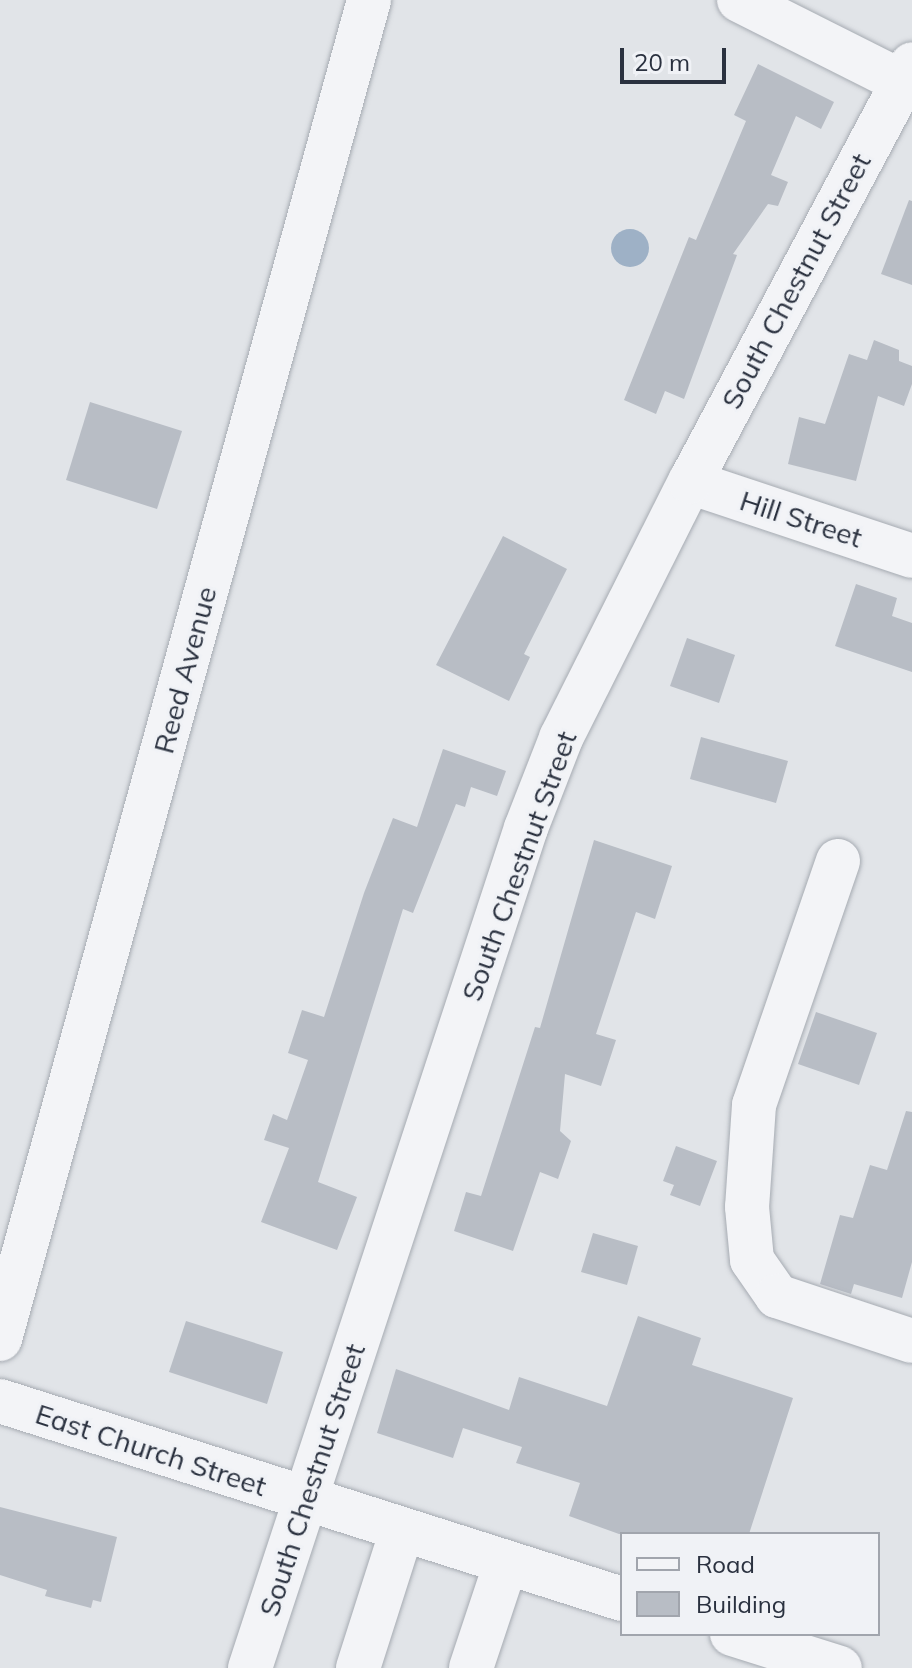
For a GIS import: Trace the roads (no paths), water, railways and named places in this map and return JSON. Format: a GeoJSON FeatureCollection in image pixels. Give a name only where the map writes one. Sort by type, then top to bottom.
{"type":"FeatureCollection","features":[{"type":"Feature","properties":{"kind":"street","name":"Reed Avenue"},"geometry":{"type":"LineString","coordinates":[[0,1339],[369,0]]}},
{"type":"Feature","properties":{"kind":"street"},"geometry":{"type":"LineString","coordinates":[[739,0],[907,73]]}},
{"type":"Feature","properties":{"kind":"street","name":"South Chestnut Street"},"geometry":{"type":"LineString","coordinates":[[250,1668],[526,828],[561,738],[690,482],[907,73]]}},
{"type":"Feature","properties":{"kind":"street","name":"Hill Street"},"geometry":{"type":"LineString","coordinates":[[690,482],[912,556]]}},
{"type":"Feature","properties":{"kind":"street"},"geometry":{"type":"LineString","coordinates":[[838,861],[754,1105],[747,1207],[752,1260],[777,1296],[912,1341]]}},
{"type":"Feature","properties":{"kind":"street","name":"East Church Street"},"geometry":{"type":"LineString","coordinates":[[0,1401],[620,1598]]}},
{"type":"Feature","properties":{"kind":"street"},"geometry":{"type":"LineString","coordinates":[[358,1668],[402,1530]]}},
{"type":"Feature","properties":{"kind":"street"},"geometry":{"type":"LineString","coordinates":[[471,1668],[506,1563]]}},
{"type":"Feature","properties":{"kind":"street"},"geometry":{"type":"LineString","coordinates":[[738,1636],[840,1668]]}},
{"type":"Feature","properties":{"kind":"water"},"geometry":{"type":"Polygon","coordinates":[[[630,229],[643,235],[649,248],[643,261],[630,267],[617,261],[611,248],[617,235],[630,229]]]}}]}
